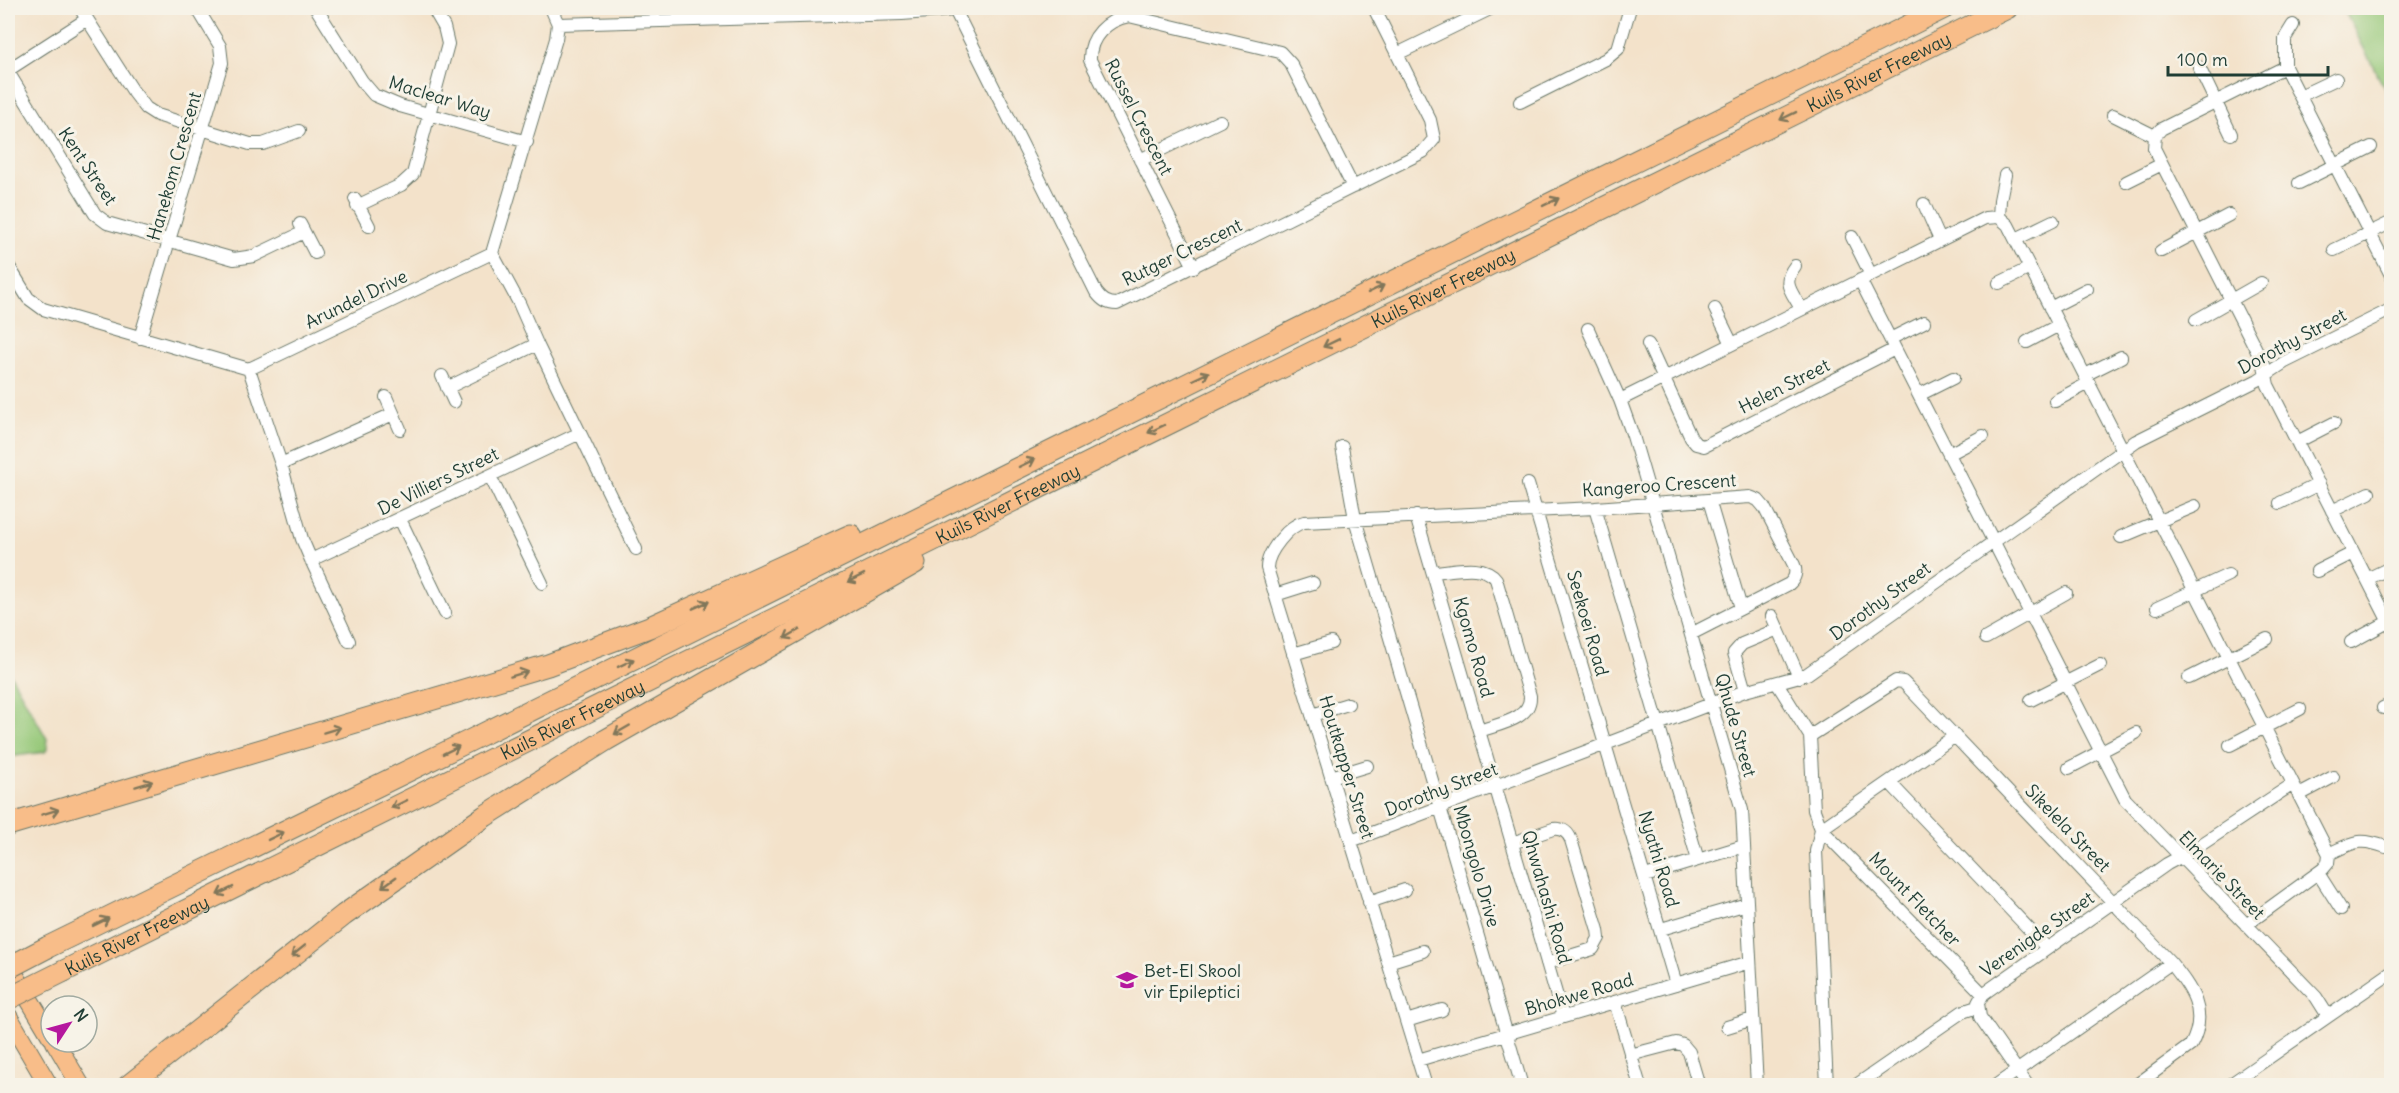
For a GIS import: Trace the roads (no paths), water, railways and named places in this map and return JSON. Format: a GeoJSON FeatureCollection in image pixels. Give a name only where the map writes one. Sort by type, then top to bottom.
{"type":"FeatureCollection","features":[{"type":"Feature","properties":{"kind":"highway","name":"Kuils River Freeway"},"geometry":{"type":"LineString","coordinates":[[8,966],[480,736],[1944,8]]}},
{"type":"Feature","properties":{"kind":"highway","name":"Kuils River Freeway"},"geometry":{"type":"LineString","coordinates":[[8,999],[2007,8]]}},
{"type":"Feature","properties":{"kind":"highway"},"geometry":{"type":"LineString","coordinates":[[9,824],[548,665],[652,626],[908,509],[931,500],[974,489]]}},
{"type":"Feature","properties":{"kind":"highway"},"geometry":{"type":"LineString","coordinates":[[128,1086],[344,915],[485,816],[606,740],[922,558],[984,514]]}},
{"type":"Feature","properties":{"kind":"main road"},"geometry":{"type":"LineString","coordinates":[[8,966],[39,1016]]}},
{"type":"Feature","properties":{"kind":"main road"},"geometry":{"type":"LineString","coordinates":[[8,1016],[50,1086]]}},
{"type":"Feature","properties":{"kind":"main road"},"geometry":{"type":"LineString","coordinates":[[62,1054],[81,1086]]}},
{"type":"Feature","properties":{"kind":"street"},"geometry":{"type":"LineString","coordinates":[[80,8],[133,91],[146,108],[157,115],[231,140],[257,144],[278,140],[299,131]]}},
{"type":"Feature","properties":{"kind":"street","name":"Hanekom Crescent"},"geometry":{"type":"LineString","coordinates":[[140,338],[204,130],[222,63],[223,53],[197,8]]}},
{"type":"Feature","properties":{"kind":"street","name":"Maclear Way"},"geometry":{"type":"LineString","coordinates":[[315,8],[362,81],[374,95],[429,114],[527,142]]}},
{"type":"Feature","properties":{"kind":"street"},"geometry":{"type":"LineString","coordinates":[[369,226],[356,202],[401,185],[413,174],[448,44],[444,27],[433,8]]}},
{"type":"Feature","properties":{"kind":"street"},"geometry":{"type":"LineString","coordinates":[[551,8],[558,24],[551,58],[492,253],[519,303],[636,549]]}},
{"type":"Feature","properties":{"kind":"street"},"geometry":{"type":"LineString","coordinates":[[642,8],[643,22]]}},
{"type":"Feature","properties":{"kind":"street","name":"Rutger Crescent"},"geometry":{"type":"LineString","coordinates":[[956,9],[1096,292],[1101,300],[1117,304],[1423,152],[1434,139],[1430,120],[1374,8]]}},
{"type":"Feature","properties":{"kind":"street"},"geometry":{"type":"LineString","coordinates":[[1397,54],[1492,8]]}},
{"type":"Feature","properties":{"kind":"street"},"geometry":{"type":"LineString","coordinates":[[1520,102],[1606,59],[1618,49],[1630,8]]}},
{"type":"Feature","properties":{"kind":"street"},"geometry":{"type":"LineString","coordinates":[[558,24],[643,22],[737,13],[956,9]]}},
{"type":"Feature","properties":{"kind":"street","name":"Russel Crescent"},"geometry":{"type":"LineString","coordinates":[[1194,267],[1090,60],[1091,43],[1109,23],[1129,15],[1280,52],[1291,64],[1353,187]]}},
{"type":"Feature","properties":{"kind":"street","name":"Kent Street"},"geometry":{"type":"LineString","coordinates":[[87,19],[8,71],[95,214],[107,223],[213,255],[243,259],[254,256],[302,228],[315,253]]}},
{"type":"Feature","properties":{"kind":"street"},"geometry":{"type":"LineString","coordinates":[[2293,25],[2284,38],[2285,67],[2391,277]]}},
{"type":"Feature","properties":{"kind":"street"},"geometry":{"type":"LineString","coordinates":[[2199,67],[2231,134]]}},
{"type":"Feature","properties":{"kind":"street"},"geometry":{"type":"LineString","coordinates":[[2285,67],[2161,129],[2154,136],[2154,148],[2264,365],[2268,385],[2390,625],[2350,642]]}},
{"type":"Feature","properties":{"kind":"street"},"geometry":{"type":"LineString","coordinates":[[2300,96],[2336,79]]}},
{"type":"Feature","properties":{"kind":"street"},"geometry":{"type":"LineString","coordinates":[[2113,116],[2154,136]]}},
{"type":"Feature","properties":{"kind":"street"},"geometry":{"type":"LineString","coordinates":[[1140,160],[1220,121]]}},
{"type":"Feature","properties":{"kind":"street"},"geometry":{"type":"LineString","coordinates":[[2299,183],[2371,147]]}},
{"type":"Feature","properties":{"kind":"street"},"geometry":{"type":"LineString","coordinates":[[2126,182],[2162,164]]}},
{"type":"Feature","properties":{"kind":"street"},"geometry":{"type":"LineString","coordinates":[[2000,217],[2000,200],[2006,175]]}},
{"type":"Feature","properties":{"kind":"street"},"geometry":{"type":"LineString","coordinates":[[1924,204],[1940,240]]}},
{"type":"Feature","properties":{"kind":"street"},"geometry":{"type":"LineString","coordinates":[[2161,251],[2229,215]]}},
{"type":"Feature","properties":{"kind":"street"},"geometry":{"type":"LineString","coordinates":[[1620,400],[1985,218],[2000,217],[2006,221],[2329,854],[2326,866],[2318,873],[2246,925]]}},
{"type":"Feature","properties":{"kind":"street"},"geometry":{"type":"LineString","coordinates":[[2016,239],[2053,220]]}},
{"type":"Feature","properties":{"kind":"street"},"geometry":{"type":"LineString","coordinates":[[2334,250],[2391,222]]}},
{"type":"Feature","properties":{"kind":"street","name":"Elmarie Street"},"geometry":{"type":"LineString","coordinates":[[1852,237],[1865,278],[1893,344],[2128,804],[2316,997],[2328,1016]]}},
{"type":"Feature","properties":{"kind":"street","name":"Arundel Drive"},"geometry":{"type":"LineString","coordinates":[[249,369],[492,253]]}},
{"type":"Feature","properties":{"kind":"street"},"geometry":{"type":"LineString","coordinates":[[8,265],[28,298],[39,307],[249,369],[281,464],[302,539],[349,641]]}},
{"type":"Feature","properties":{"kind":"street"},"geometry":{"type":"LineString","coordinates":[[1795,266],[1788,275],[1787,281],[1801,309]]}},
{"type":"Feature","properties":{"kind":"street"},"geometry":{"type":"LineString","coordinates":[[1999,284],[2030,268]]}},
{"type":"Feature","properties":{"kind":"street"},"geometry":{"type":"LineString","coordinates":[[2196,320],[2261,283]]}},
{"type":"Feature","properties":{"kind":"street"},"geometry":{"type":"LineString","coordinates":[[2050,308],[2087,289]]}},
{"type":"Feature","properties":{"kind":"street"},"geometry":{"type":"LineString","coordinates":[[1715,309],[1732,344]]}},
{"type":"Feature","properties":{"kind":"street","name":"Dorothy Street"},"geometry":{"type":"LineString","coordinates":[[1351,841],[1496,788],[1745,691],[1799,677],[1818,667],[2136,441],[2391,309]]}},
{"type":"Feature","properties":{"kind":"street"},"geometry":{"type":"LineString","coordinates":[[1893,344],[1924,322]]}},
{"type":"Feature","properties":{"kind":"street"},"geometry":{"type":"LineString","coordinates":[[2027,342],[2059,325]]}},
{"type":"Feature","properties":{"kind":"street","name":"Qhude Street"},"geometry":{"type":"LineString","coordinates":[[1588,329],[1620,400],[1740,800],[1757,1086]]}},
{"type":"Feature","properties":{"kind":"street"},"geometry":{"type":"LineString","coordinates":[[454,402],[444,382],[537,344]]}},
{"type":"Feature","properties":{"kind":"street"},"geometry":{"type":"LineString","coordinates":[[1648,344],[1664,378]]}},
{"type":"Feature","properties":{"kind":"street","name":"Helen Street"},"geometry":{"type":"LineString","coordinates":[[1664,378],[1691,438],[1700,446],[1711,445],[1893,344]]}},
{"type":"Feature","properties":{"kind":"street"},"geometry":{"type":"LineString","coordinates":[[2055,401],[2121,357]]}},
{"type":"Feature","properties":{"kind":"street"},"geometry":{"type":"LineString","coordinates":[[1919,395],[1953,378]]}},
{"type":"Feature","properties":{"kind":"street"},"geometry":{"type":"LineString","coordinates":[[386,397],[400,429]]}},
{"type":"Feature","properties":{"kind":"street"},"geometry":{"type":"LineString","coordinates":[[281,464],[393,414]]}},
{"type":"Feature","properties":{"kind":"street"},"geometry":{"type":"LineString","coordinates":[[2297,442],[2334,423]]}},
{"type":"Feature","properties":{"kind":"street","name":"De Villiers Street"},"geometry":{"type":"LineString","coordinates":[[311,560],[579,433]]}},
{"type":"Feature","properties":{"kind":"street"},"geometry":{"type":"LineString","coordinates":[[1949,454],[1983,436]]}},
{"type":"Feature","properties":{"kind":"street","name":"Mbongolo Drive"},"geometry":{"type":"LineString","coordinates":[[1342,447],[1355,519],[1522,1086]]}},
{"type":"Feature","properties":{"kind":"street"},"geometry":{"type":"LineString","coordinates":[[490,476],[542,583]]}},
{"type":"Feature","properties":{"kind":"street","name":"Seekoei Road"},"geometry":{"type":"LineString","coordinates":[[1528,483],[1606,744]]}},
{"type":"Feature","properties":{"kind":"street"},"geometry":{"type":"LineString","coordinates":[[2280,503],[2319,484]]}},
{"type":"Feature","properties":{"kind":"street"},"geometry":{"type":"LineString","coordinates":[[2332,511],[2369,493]]}},
{"type":"Feature","properties":{"kind":"street","name":"Kangeroo Crescent"},"geometry":{"type":"LineString","coordinates":[[1355,519],[1595,508],[1750,497],[1758,500],[1764,507],[1795,568],[1796,575],[1789,584],[1691,634]]}},
{"type":"Feature","properties":{"kind":"street"},"geometry":{"type":"LineString","coordinates":[[1709,500],[1741,608]]}},
{"type":"Feature","properties":{"kind":"street"},"geometry":{"type":"LineString","coordinates":[[2121,537],[2194,506]]}},
{"type":"Feature","properties":{"kind":"street"},"geometry":{"type":"LineString","coordinates":[[1595,508],[1698,860]]}},
{"type":"Feature","properties":{"kind":"street","name":"Kgomo Road"},"geometry":{"type":"LineString","coordinates":[[1416,516],[1496,788]]}},
{"type":"Feature","properties":{"kind":"street"},"geometry":{"type":"LineString","coordinates":[[400,519],[445,613]]}},
{"type":"Feature","properties":{"kind":"street","name":"Houtkapper Street"},"geometry":{"type":"LineString","coordinates":[[1355,519],[1304,522],[1294,525],[1267,562],[1275,595],[1426,1086]]}},
{"type":"Feature","properties":{"kind":"street"},"geometry":{"type":"LineString","coordinates":[[2317,571],[2353,553]]}},
{"type":"Feature","properties":{"kind":"street"},"geometry":{"type":"LineString","coordinates":[[2367,579],[2391,567]]}},
{"type":"Feature","properties":{"kind":"street"},"geometry":{"type":"LineString","coordinates":[[1433,573],[1486,570],[1493,575],[1497,584],[1530,696],[1530,704],[1521,716],[1480,731]]}},
{"type":"Feature","properties":{"kind":"street"},"geometry":{"type":"LineString","coordinates":[[2157,608],[2228,574]]}},
{"type":"Feature","properties":{"kind":"street"},"geometry":{"type":"LineString","coordinates":[[1275,595],[1313,583]]}},
{"type":"Feature","properties":{"kind":"street"},"geometry":{"type":"LineString","coordinates":[[1986,638],[2067,593]]}},
{"type":"Feature","properties":{"kind":"street"},"geometry":{"type":"LineString","coordinates":[[1772,616],[1799,677]]}},
{"type":"Feature","properties":{"kind":"street"},"geometry":{"type":"LineString","coordinates":[[1745,691],[1734,653],[1742,644],[1778,629]]}},
{"type":"Feature","properties":{"kind":"street"},"geometry":{"type":"LineString","coordinates":[[2189,678],[2267,639]]}},
{"type":"Feature","properties":{"kind":"street"},"geometry":{"type":"LineString","coordinates":[[1293,654],[1331,643]]}},
{"type":"Feature","properties":{"kind":"street"},"geometry":{"type":"LineString","coordinates":[[2031,700],[2100,665]]}},
{"type":"Feature","properties":{"kind":"street","name":"Sikelela Street"},"geometry":{"type":"LineString","coordinates":[[1810,736],[1896,681],[1906,684],[2171,963],[2190,986],[2196,999],[2197,1019],[2193,1040],[2188,1047],[2135,1086]]}},
{"type":"Feature","properties":{"kind":"street"},"geometry":{"type":"LineString","coordinates":[[1777,683],[1810,736],[1814,810],[1821,829],[1816,851],[1827,1086]]}},
{"type":"Feature","properties":{"kind":"street"},"geometry":{"type":"LineString","coordinates":[[1312,715],[1348,704]]}},
{"type":"Feature","properties":{"kind":"street"},"geometry":{"type":"LineString","coordinates":[[2230,745],[2300,709]]}},
{"type":"Feature","properties":{"kind":"street"},"geometry":{"type":"LineString","coordinates":[[2069,768],[2136,733]]}},
{"type":"Feature","properties":{"kind":"street"},"geometry":{"type":"LineString","coordinates":[[1821,829],[1955,736]]}},
{"type":"Feature","properties":{"kind":"street","name":"Nyathi Road"},"geometry":{"type":"LineString","coordinates":[[1606,744],[1676,984]]}},
{"type":"Feature","properties":{"kind":"street"},"geometry":{"type":"LineString","coordinates":[[1331,777],[1367,766]]}},
{"type":"Feature","properties":{"kind":"street"},"geometry":{"type":"LineString","coordinates":[[2299,795],[2333,777]]}},
{"type":"Feature","properties":{"kind":"street"},"geometry":{"type":"LineString","coordinates":[[1888,782],[2047,948]]}},
{"type":"Feature","properties":{"kind":"street","name":"Verenigde Street"},"geometry":{"type":"LineString","coordinates":[[1977,1008],[1983,994],[2047,948],[2180,857],[2293,784]]}},
{"type":"Feature","properties":{"kind":"street","name":"Qhwahashi Road"},"geometry":{"type":"LineString","coordinates":[[1496,788],[1563,1017]]}},
{"type":"Feature","properties":{"kind":"street"},"geometry":{"type":"LineString","coordinates":[[1512,843],[1553,829],[1560,829],[1567,833],[1598,930],[1598,943],[1593,949],[1547,963]]}},
{"type":"Feature","properties":{"kind":"street","name":"Mount Fletcher"},"geometry":{"type":"LineString","coordinates":[[1821,829],[1983,994]]}},
{"type":"Feature","properties":{"kind":"street"},"geometry":{"type":"LineString","coordinates":[[2329,854],[2356,841],[2370,841],[2386,847]]}},
{"type":"Feature","properties":{"kind":"street"},"geometry":{"type":"LineString","coordinates":[[1645,876],[1744,846]]}},
{"type":"Feature","properties":{"kind":"street"},"geometry":{"type":"LineString","coordinates":[[2318,873],[2341,909]]}},
{"type":"Feature","properties":{"kind":"street"},"geometry":{"type":"LineString","coordinates":[[1370,902],[1405,890]]}},
{"type":"Feature","properties":{"kind":"street"},"geometry":{"type":"LineString","coordinates":[[1661,929],[1747,904]]}},
{"type":"Feature","properties":{"kind":"street"},"geometry":{"type":"LineString","coordinates":[[1388,962],[1423,951]]}},
{"type":"Feature","properties":{"kind":"street","name":"Bhokwe Road"},"geometry":{"type":"LineString","coordinates":[[1418,1060],[1750,962]]}},
{"type":"Feature","properties":{"kind":"street"},"geometry":{"type":"LineString","coordinates":[[1995,1086],[2171,963]]}},
{"type":"Feature","properties":{"kind":"street"},"geometry":{"type":"LineString","coordinates":[[2228,1086],[2391,972]]}},
{"type":"Feature","properties":{"kind":"street"},"geometry":{"type":"LineString","coordinates":[[1615,1002],[1640,1086]]}},
{"type":"Feature","properties":{"kind":"street"},"geometry":{"type":"LineString","coordinates":[[1855,1086],[1962,1012],[1977,1008],[1980,1017],[2028,1086]]}},
{"type":"Feature","properties":{"kind":"street"},"geometry":{"type":"LineString","coordinates":[[1406,1022],[1442,1010]]}},
{"type":"Feature","properties":{"kind":"street"},"geometry":{"type":"LineString","coordinates":[[1727,1027],[1753,1019]]}},
{"type":"Feature","properties":{"kind":"street"},"geometry":{"type":"LineString","coordinates":[[1630,1055],[1676,1043],[1683,1045],[1689,1052],[1699,1086]]}},
{"type":"Feature","properties":{"kind":"place","name":"Bet-El Skool vir Epileptici"},"geometry":{"type":"Point","coordinates":[1127,980]}}]}
